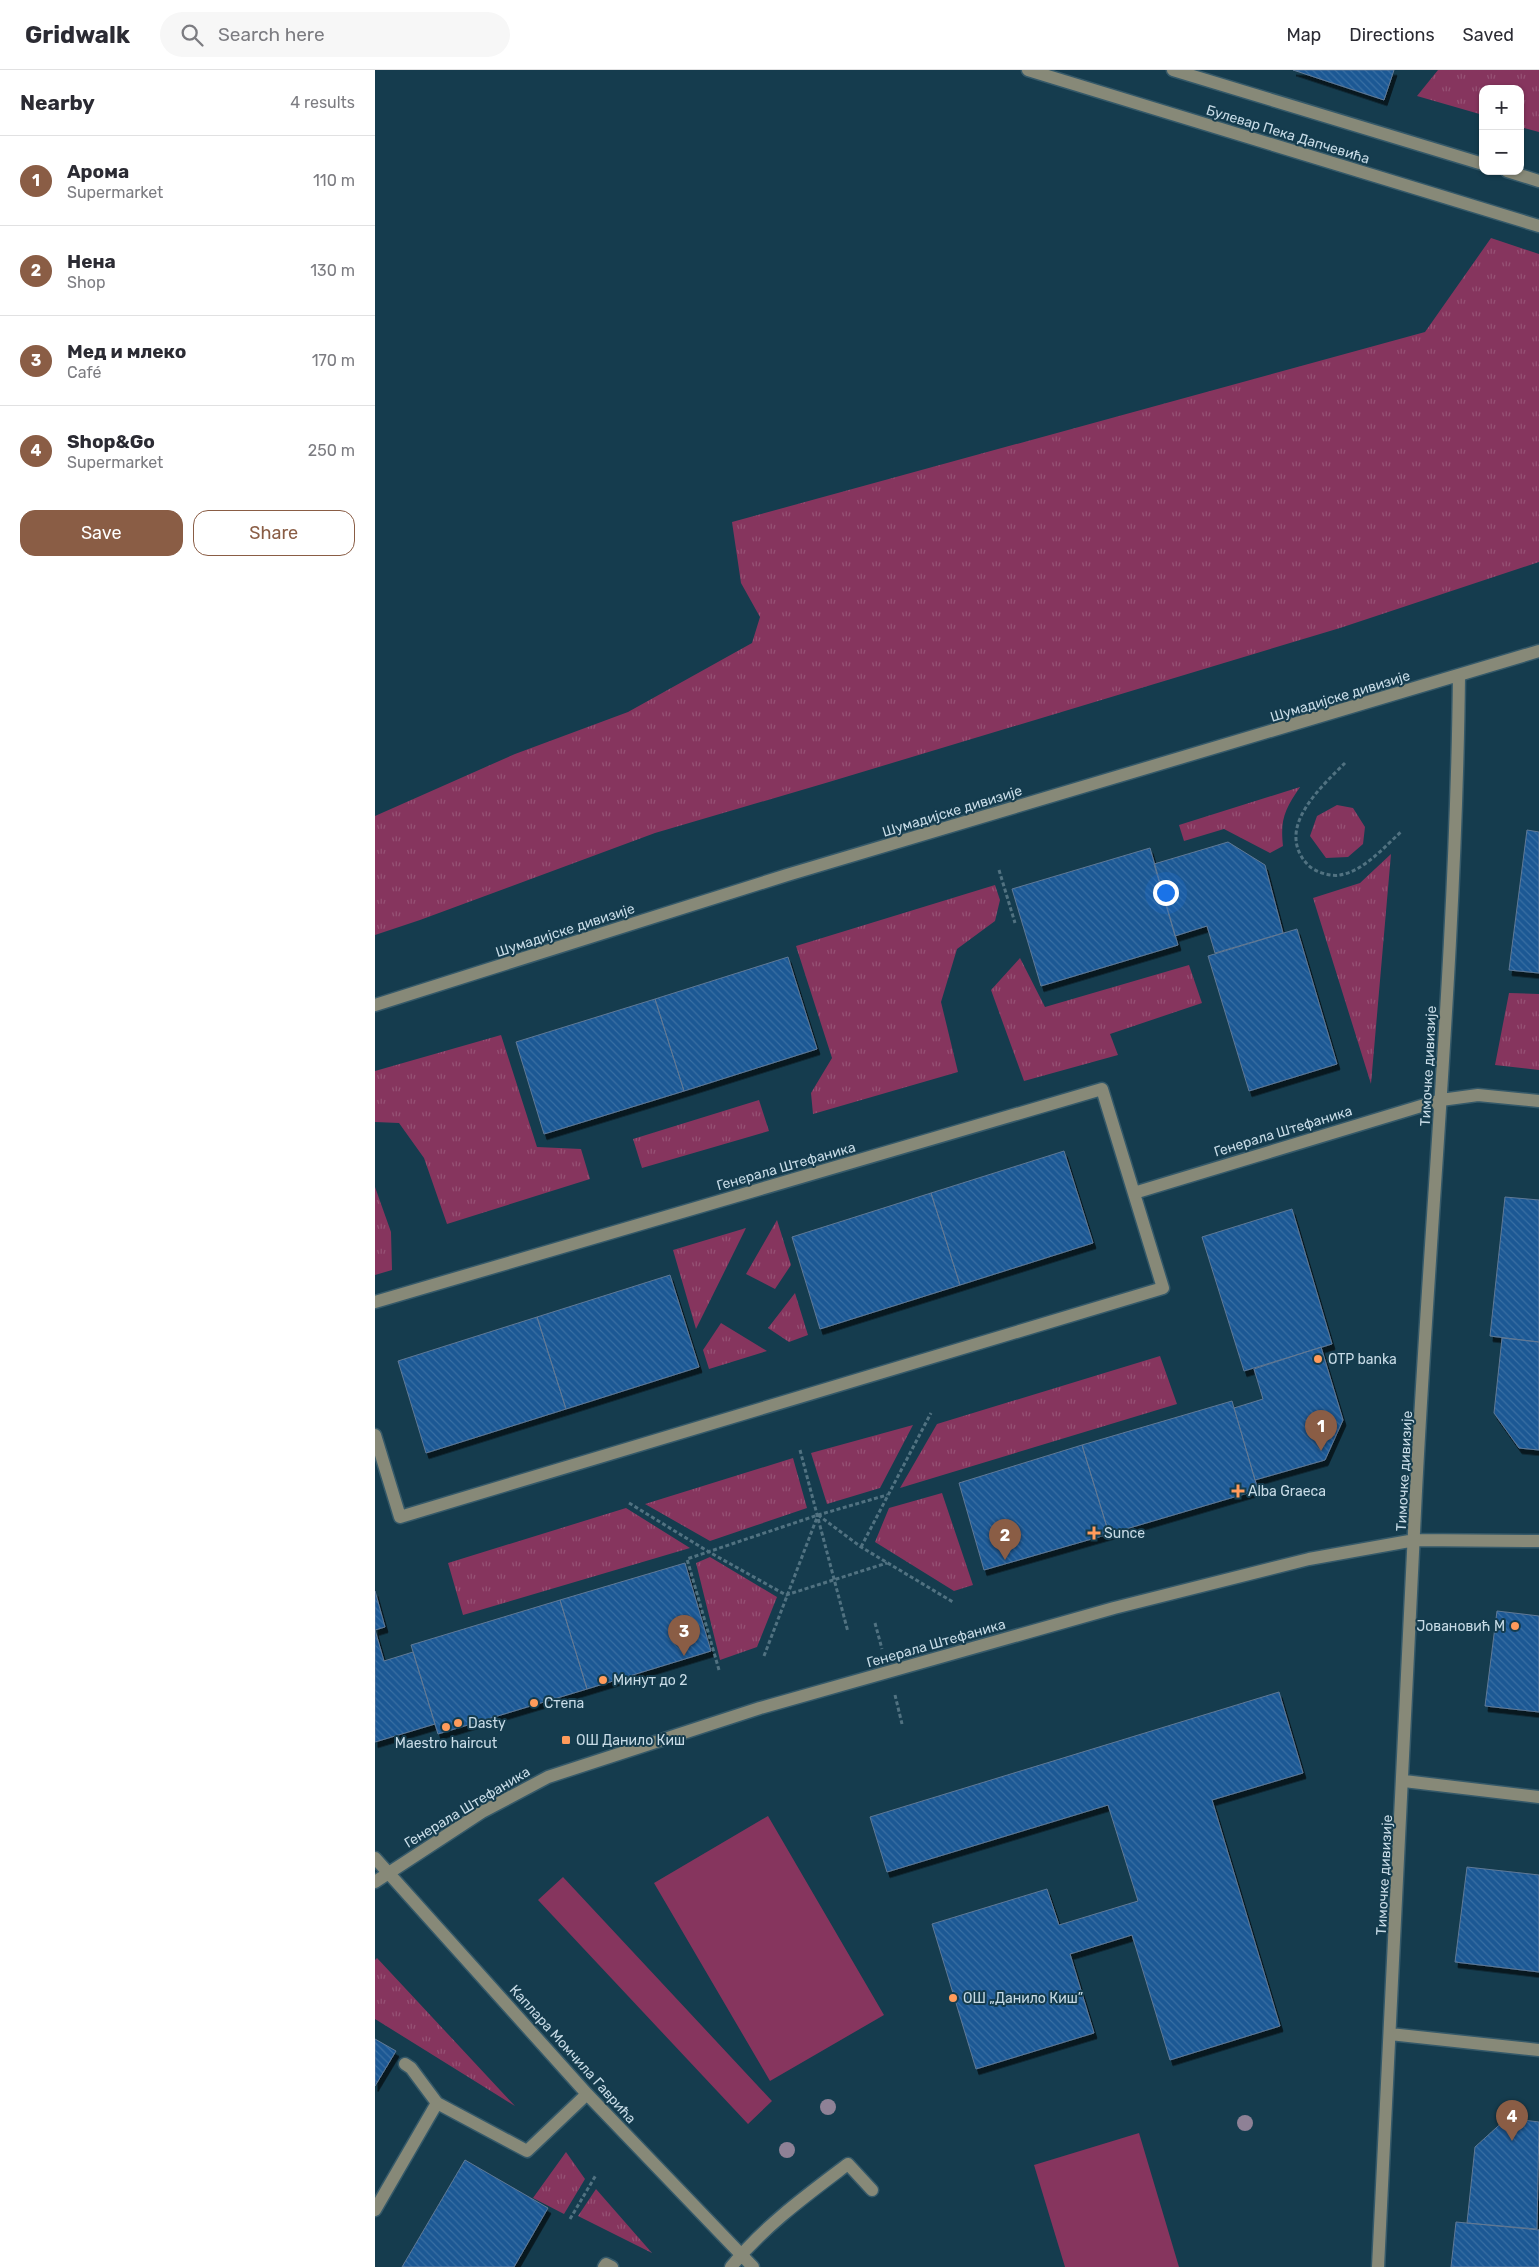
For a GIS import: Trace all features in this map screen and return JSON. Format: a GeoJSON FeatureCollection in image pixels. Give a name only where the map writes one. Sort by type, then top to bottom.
{"type":"FeatureCollection","features":[{"type":"Feature","properties":{"kind":"street","name":"Булевар Пека Дапчевића"},"geometry":{"type":"LineString","coordinates":[[1028,70],[1539,226]]}},
{"type":"Feature","properties":{"kind":"street","name":"Булевар Пека Дапчевића"},"geometry":{"type":"LineString","coordinates":[[1173,70],[1479,163]]}},
{"type":"Feature","properties":{"kind":"street"},"geometry":{"type":"LineString","coordinates":[[1520,175],[1539,181]]}},
{"type":"Feature","properties":{"kind":"street","name":"Шумадијске дивизије"},"geometry":{"type":"LineString","coordinates":[[375,1005],[779,878],[1539,651]]}},
{"type":"Feature","properties":{"kind":"street","name":"Тимочке дивизије"},"geometry":{"type":"LineString","coordinates":[[1378,2267],[1404,1781],[1410,1618],[1441,1100],[1459,676]]}},
{"type":"Feature","properties":{"kind":"street","name":"Генерала Штефаника"},"geometry":{"type":"LineString","coordinates":[[375,1302],[1102,1089],[1163,1288],[400,1517],[375,1435]]}},
{"type":"Feature","properties":{"kind":"street"},"geometry":{"type":"LineString","coordinates":[[1441,1100],[1478,1095],[1539,1101]]}},
{"type":"Feature","properties":{"kind":"street","name":"Генерала Штефаника"},"geometry":{"type":"LineString","coordinates":[[1134,1193],[1441,1100]]}},
{"type":"Feature","properties":{"kind":"street","name":"Генерала Штефаника"},"geometry":{"type":"LineString","coordinates":[[375,1882],[438,1839],[548,1777],[591,1761],[760,1708],[1114,1608],[1309,1559],[1415,1540],[1539,1541]]}},
{"type":"Feature","properties":{"kind":"street"},"geometry":{"type":"LineString","coordinates":[[1404,1781],[1539,1797]]}},
{"type":"Feature","properties":{"kind":"street","name":"Каплара Момчила Гаврића"},"geometry":{"type":"LineString","coordinates":[[375,1858],[587,2094],[753,2267]]}},
{"type":"Feature","properties":{"kind":"street"},"geometry":{"type":"LineString","coordinates":[[1390,2034],[1539,2050]]}},
{"type":"Feature","properties":{"kind":"street"},"geometry":{"type":"LineString","coordinates":[[405,2064],[411,2068],[437,2103],[527,2151],[587,2094]]}},
{"type":"Feature","properties":{"kind":"street"},"geometry":{"type":"LineString","coordinates":[[375,2210],[437,2103]]}},
{"type":"Feature","properties":{"kind":"street"},"geometry":{"type":"LineString","coordinates":[[731,2267],[741,2254],[786,2212],[848,2164],[872,2190]]}},
{"type":"Feature","properties":{"kind":"street"},"geometry":{"type":"LineString","coordinates":[[605,2267],[606,2264],[612,2267]]}},
{"type":"Feature","properties":{"kind":"path"},"geometry":{"type":"LineString","coordinates":[[1345,763],[1314,794],[1302,814],[1296,830],[1301,857],[1310,867],[1339,876],[1363,865],[1402,831]]}},
{"type":"Feature","properties":{"kind":"path"},"geometry":{"type":"LineString","coordinates":[[999,870],[1015,923]]}},
{"type":"Feature","properties":{"kind":"path"},"geometry":{"type":"LineString","coordinates":[[861,1547],[931,1413]]}},
{"type":"Feature","properties":{"kind":"path"},"geometry":{"type":"LineString","coordinates":[[801,1450],[848,1632]]}},
{"type":"Feature","properties":{"kind":"path"},"geometry":{"type":"LineString","coordinates":[[719,1670],[687,1559],[887,1494]]}},
{"type":"Feature","properties":{"kind":"path"},"geometry":{"type":"LineString","coordinates":[[629,1503],[709,1552],[786,1595],[887,1563]]}},
{"type":"Feature","properties":{"kind":"path"},"geometry":{"type":"LineString","coordinates":[[818,1515],[861,1547],[953,1602]]}},
{"type":"Feature","properties":{"kind":"path"},"geometry":{"type":"LineString","coordinates":[[764,1656],[818,1515]]}},
{"type":"Feature","properties":{"kind":"path"},"geometry":{"type":"LineString","coordinates":[[875,1623],[883,1652]]}},
{"type":"Feature","properties":{"kind":"path"},"geometry":{"type":"LineString","coordinates":[[894,1692],[902,1724]]}},
{"type":"Feature","properties":{"kind":"path"},"geometry":{"type":"LineString","coordinates":[[570,2219],[596,2175]]}},
{"type":"Feature","properties":{"kind":"green space"},"geometry":{"type":"Polygon","coordinates":[[[1438,70],[1539,70],[1539,132],[1524,128],[1524,85],[1479,85],[1479,114],[1417,96],[1438,70]]]}},
{"type":"Feature","properties":{"kind":"green space"},"geometry":{"type":"Polygon","coordinates":[[[1491,238],[1539,254],[1539,562],[1340,628],[655,833],[375,935],[375,816],[515,754],[628,712],[752,643],[760,617],[741,583],[732,522],[1425,332],[1491,238]]]}},
{"type":"Feature","properties":{"kind":"green space"},"geometry":{"type":"Polygon","coordinates":[[[1300,787],[1283,821],[1283,846],[1270,853],[1224,829],[1184,841],[1179,825],[1300,787]]]}},
{"type":"Feature","properties":{"kind":"green space"},"geometry":{"type":"Polygon","coordinates":[[[1337,805],[1353,808],[1365,827],[1363,844],[1348,857],[1326,858],[1310,836],[1317,816],[1337,805]]]}},
{"type":"Feature","properties":{"kind":"green space"},"geometry":{"type":"Polygon","coordinates":[[[1391,854],[1371,1084],[1313,898],[1360,883],[1391,854]]]}},
{"type":"Feature","properties":{"kind":"green space"},"geometry":{"type":"Polygon","coordinates":[[[995,885],[1000,900],[995,921],[957,949],[941,1002],[958,1072],[813,1114],[811,1093],[832,1058],[796,946],[995,885]]]}},
{"type":"Feature","properties":{"kind":"green space"},"geometry":{"type":"Polygon","coordinates":[[[1020,958],[1045,1007],[1189,965],[1202,1003],[1110,1034],[1118,1055],[1024,1081],[991,990],[1020,958]]]}},
{"type":"Feature","properties":{"kind":"green space"},"geometry":{"type":"Polygon","coordinates":[[[1509,993],[1539,994],[1539,1070],[1495,1065],[1509,993]]]}},
{"type":"Feature","properties":{"kind":"green space"},"geometry":{"type":"Polygon","coordinates":[[[501,1035],[537,1147],[581,1149],[590,1179],[447,1224],[424,1158],[399,1123],[375,1122],[375,1071],[501,1035]]]}},
{"type":"Feature","properties":{"kind":"green space"},"geometry":{"type":"Polygon","coordinates":[[[759,1100],[769,1131],[642,1168],[633,1139],[759,1100]]]}},
{"type":"Feature","properties":{"kind":"green space"},"geometry":{"type":"Polygon","coordinates":[[[375,1187],[391,1232],[392,1270],[375,1275],[375,1187]]]}},
{"type":"Feature","properties":{"kind":"green space"},"geometry":{"type":"Polygon","coordinates":[[[777,1220],[791,1265],[775,1289],[746,1274],[777,1220]]]}},
{"type":"Feature","properties":{"kind":"green space"},"geometry":{"type":"Polygon","coordinates":[[[746,1228],[696,1329],[673,1250],[746,1228]]]}},
{"type":"Feature","properties":{"kind":"green space"},"geometry":{"type":"Polygon","coordinates":[[[795,1293],[808,1335],[789,1342],[768,1328],[795,1293]]]}},
{"type":"Feature","properties":{"kind":"green space"},"geometry":{"type":"Polygon","coordinates":[[[721,1323],[767,1351],[709,1369],[703,1350],[721,1323]]]}},
{"type":"Feature","properties":{"kind":"green space"},"geometry":{"type":"Polygon","coordinates":[[[1160,1356],[1177,1404],[900,1488],[937,1424],[1160,1356]]]}},
{"type":"Feature","properties":{"kind":"green space"},"geometry":{"type":"Polygon","coordinates":[[[913,1425],[880,1488],[827,1504],[811,1453],[913,1425]]]}},
{"type":"Feature","properties":{"kind":"green space"},"geometry":{"type":"Polygon","coordinates":[[[793,1458],[807,1508],[710,1541],[645,1504],[793,1458]]]}},
{"type":"Feature","properties":{"kind":"green space"},"geometry":{"type":"Polygon","coordinates":[[[942,1493],[973,1585],[954,1591],[875,1542],[889,1508],[942,1493]]]}},
{"type":"Feature","properties":{"kind":"green space"},"geometry":{"type":"Polygon","coordinates":[[[626,1508],[690,1548],[463,1615],[448,1563],[626,1508]]]}},
{"type":"Feature","properties":{"kind":"green space"},"geometry":{"type":"Polygon","coordinates":[[[710,1557],[777,1597],[757,1647],[720,1660],[696,1563],[710,1557]]]}},
{"type":"Feature","properties":{"kind":"green space"},"geometry":{"type":"Polygon","coordinates":[[[768,1816],[884,2015],[770,2081],[654,1883],[768,1816]]]}},
{"type":"Feature","properties":{"kind":"green space"},"geometry":{"type":"Polygon","coordinates":[[[563,1877],[772,2101],[748,2124],[538,1900],[563,1877]]]}},
{"type":"Feature","properties":{"kind":"green space"},"geometry":{"type":"Polygon","coordinates":[[[377,1958],[515,2106],[375,2019],[375,1960],[377,1958]]]}},
{"type":"Feature","properties":{"kind":"green space"},"geometry":{"type":"Polygon","coordinates":[[[1139,2133],[1179,2267],[1065,2267],[1034,2165],[1139,2133]]]}},
{"type":"Feature","properties":{"kind":"green space"},"geometry":{"type":"Polygon","coordinates":[[[566,2152],[585,2179],[564,2214],[533,2198],[566,2152]]]}},
{"type":"Feature","properties":{"kind":"green space"},"geometry":{"type":"Polygon","coordinates":[[[596,2189],[652,2253],[578,2216],[596,2189]]]}},
{"type":"Feature","properties":{"kind":"building"},"geometry":{"type":"Polygon","coordinates":[[[1293,70],[1394,70],[1384,100],[1293,70]]]}},
{"type":"Feature","properties":{"kind":"building"},"geometry":{"type":"Polygon","coordinates":[[[1527,830],[1539,832],[1539,973],[1509,970],[1527,830]]]}},
{"type":"Feature","properties":{"kind":"building"},"geometry":{"type":"Polygon","coordinates":[[[1228,842],[1265,865],[1283,933],[1215,953],[1207,926],[1175,936],[1154,864],[1228,842]]]}},
{"type":"Feature","properties":{"kind":"building"},"geometry":{"type":"Polygon","coordinates":[[[1150,848],[1178,945],[1041,986],[1012,889],[1150,848]]]}},
{"type":"Feature","properties":{"kind":"building"},"geometry":{"type":"Polygon","coordinates":[[[1297,929],[1337,1064],[1249,1091],[1208,956],[1297,929]]]}},
{"type":"Feature","properties":{"kind":"building"},"geometry":{"type":"Polygon","coordinates":[[[788,957],[817,1049],[684,1091],[655,999],[788,957]]]}},
{"type":"Feature","properties":{"kind":"building"},"geometry":{"type":"Polygon","coordinates":[[[655,999],[684,1091],[544,1134],[516,1042],[655,999]]]}},
{"type":"Feature","properties":{"kind":"building"},"geometry":{"type":"Polygon","coordinates":[[[1064,1151],[1093,1243],[960,1285],[931,1193],[1064,1151]]]}},
{"type":"Feature","properties":{"kind":"building"},"geometry":{"type":"Polygon","coordinates":[[[931,1193],[960,1285],[820,1329],[792,1237],[931,1193]]]}},
{"type":"Feature","properties":{"kind":"building"},"geometry":{"type":"Polygon","coordinates":[[[1505,1197],[1539,1200],[1539,1342],[1490,1336],[1505,1197]]]}},
{"type":"Feature","properties":{"kind":"building"},"geometry":{"type":"Polygon","coordinates":[[[1292,1209],[1332,1344],[1244,1371],[1202,1237],[1292,1209]]]}},
{"type":"Feature","properties":{"kind":"building"},"geometry":{"type":"Polygon","coordinates":[[[670,1275],[699,1367],[566,1409],[537,1317],[670,1275]]]}},
{"type":"Feature","properties":{"kind":"building"},"geometry":{"type":"Polygon","coordinates":[[[537,1317],[566,1409],[426,1453],[398,1361],[537,1317]]]}},
{"type":"Feature","properties":{"kind":"building"},"geometry":{"type":"Polygon","coordinates":[[[1502,1338],[1539,1342],[1539,1450],[1519,1448],[1494,1413],[1502,1338]]]}},
{"type":"Feature","properties":{"kind":"building"},"geometry":{"type":"Polygon","coordinates":[[[1321,1347],[1343,1420],[1325,1460],[1255,1480],[1234,1408],[1263,1399],[1254,1369],[1321,1347]]]}},
{"type":"Feature","properties":{"kind":"building"},"geometry":{"type":"Polygon","coordinates":[[[1232,1401],[1258,1490],[1109,1534],[1082,1445],[1232,1401]]]}},
{"type":"Feature","properties":{"kind":"building"},"geometry":{"type":"Polygon","coordinates":[[[1082,1445],[1109,1534],[984,1570],[959,1483],[1082,1445]]]}},
{"type":"Feature","properties":{"kind":"building"},"geometry":{"type":"Polygon","coordinates":[[[685,1563],[711,1651],[587,1689],[560,1600],[685,1563]]]}},
{"type":"Feature","properties":{"kind":"building"},"geometry":{"type":"Polygon","coordinates":[[[375,1591],[385,1627],[375,1630],[375,1591]]]}},
{"type":"Feature","properties":{"kind":"building"},"geometry":{"type":"Polygon","coordinates":[[[560,1600],[587,1689],[438,1734],[411,1645],[560,1600]]]}},
{"type":"Feature","properties":{"kind":"building"},"geometry":{"type":"Polygon","coordinates":[[[1497,1611],[1539,1616],[1539,1712],[1485,1706],[1497,1611]]]}},
{"type":"Feature","properties":{"kind":"building"},"geometry":{"type":"Polygon","coordinates":[[[375,1630],[384,1661],[413,1652],[435,1724],[375,1742],[375,1630]]]}},
{"type":"Feature","properties":{"kind":"building"},"geometry":{"type":"Polygon","coordinates":[[[1279,1692],[1303,1773],[1212,1800],[1280,2026],[1170,2060],[1132,1935],[1070,1954],[1094,2033],[976,2069],[932,1924],[1047,1889],[1059,1925],[1138,1901],[1108,1805],[887,1872],[870,1817],[1279,1692]]]}},
{"type":"Feature","properties":{"kind":"building"},"geometry":{"type":"Polygon","coordinates":[[[1467,1867],[1539,1875],[1539,1972],[1455,1962],[1467,1867]]]}},
{"type":"Feature","properties":{"kind":"building"},"geometry":{"type":"Polygon","coordinates":[[[375,2039],[396,2051],[375,2086],[375,2039]]]}},
{"type":"Feature","properties":{"kind":"building"},"geometry":{"type":"Polygon","coordinates":[[[1507,2118],[1539,2122],[1537,2229],[1467,2223],[1475,2147],[1507,2118]]]}},
{"type":"Feature","properties":{"kind":"building"},"geometry":{"type":"Polygon","coordinates":[[[465,2160],[548,2208],[514,2267],[402,2267],[465,2160]]]}},
{"type":"Feature","properties":{"kind":"building"},"geometry":{"type":"Polygon","coordinates":[[[1456,2222],[1539,2230],[1539,2267],[1451,2267],[1456,2222]]]}},
{"type":"Feature","properties":{"kind":"place","name":"OTP banka"},"geometry":{"type":"Point","coordinates":[1318,1359]}},
{"type":"Feature","properties":{"kind":"place","name":"Арома"},"geometry":{"type":"Point","coordinates":[1321,1451]}},
{"type":"Feature","properties":{"kind":"place","name":"Alba Graeca"},"geometry":{"type":"Point","coordinates":[1238,1491]}},
{"type":"Feature","properties":{"kind":"place","name":"Sunce"},"geometry":{"type":"Point","coordinates":[1094,1533]}},
{"type":"Feature","properties":{"kind":"place","name":"Нена"},"geometry":{"type":"Point","coordinates":[1005,1560]}},
{"type":"Feature","properties":{"kind":"place","name":"Јовановић М"},"geometry":{"type":"Point","coordinates":[1515,1626]}},
{"type":"Feature","properties":{"kind":"place","name":"Мед и млеко"},"geometry":{"type":"Point","coordinates":[684,1656]}},
{"type":"Feature","properties":{"kind":"place","name":"Минут до 2"},"geometry":{"type":"Point","coordinates":[603,1680]}},
{"type":"Feature","properties":{"kind":"place","name":"Степа"},"geometry":{"type":"Point","coordinates":[534,1703]}},
{"type":"Feature","properties":{"kind":"place","name":"Dasty"},"geometry":{"type":"Point","coordinates":[458,1723]}},
{"type":"Feature","properties":{"kind":"place","name":"Maestro haircut"},"geometry":{"type":"Point","coordinates":[446,1727]}},
{"type":"Feature","properties":{"kind":"place","name":"ОШ Данило Киш"},"geometry":{"type":"Point","coordinates":[566,1740]}},
{"type":"Feature","properties":{"kind":"place","name":"ОШ „Данило Киш”"},"geometry":{"type":"Point","coordinates":[953,1998]}},
{"type":"Feature","properties":{"kind":"place","name":"Shop&Go"},"geometry":{"type":"Point","coordinates":[1512,2141]}}]}
